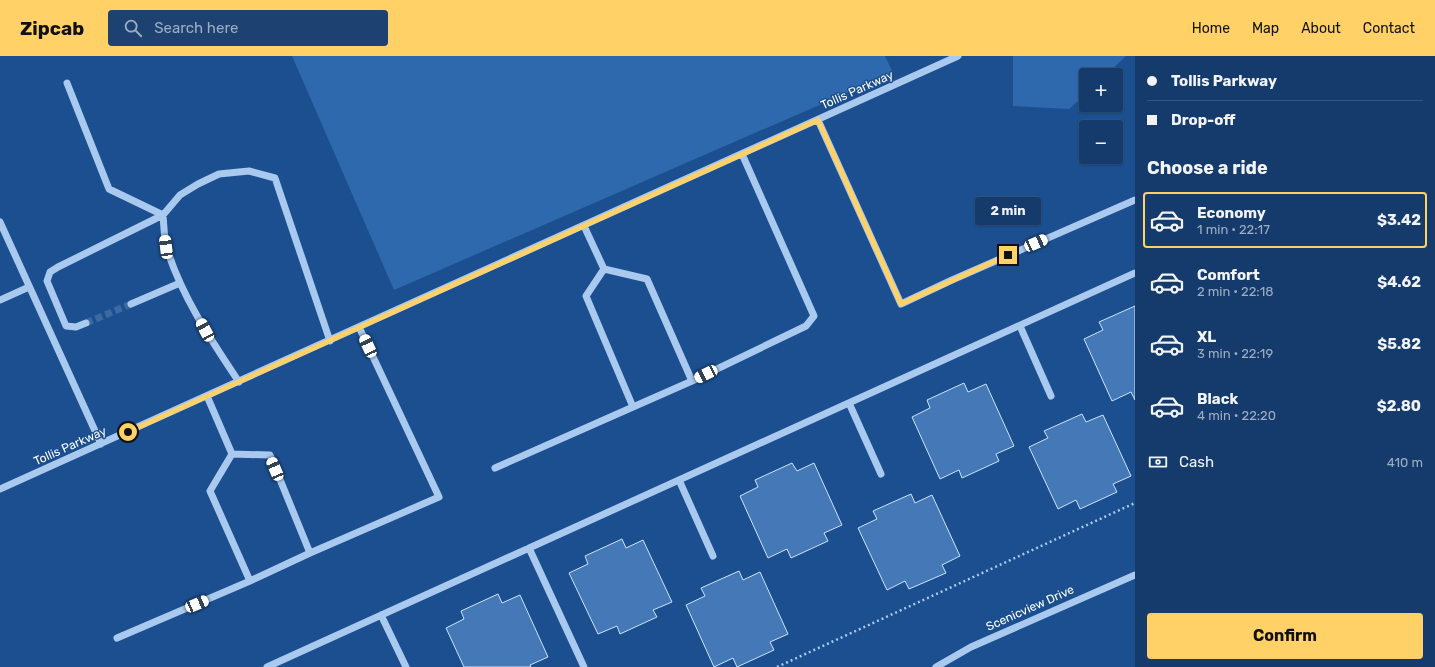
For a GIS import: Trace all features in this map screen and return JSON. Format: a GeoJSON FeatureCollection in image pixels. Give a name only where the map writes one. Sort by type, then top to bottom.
{"type":"FeatureCollection","features":[{"type":"Feature","properties":{"kind":"street","name":"Tollis Parkway"},"geometry":{"type":"LineString","coordinates":[[0,489],[958,56]]}},
{"type":"Feature","properties":{"kind":"street"},"geometry":{"type":"LineString","coordinates":[[67,83],[109,189],[162,215]]}},
{"type":"Feature","properties":{"kind":"street"},"geometry":{"type":"LineString","coordinates":[[818,120],[901,304],[952,280],[1135,200]]}},
{"type":"Feature","properties":{"kind":"street"},"geometry":{"type":"LineString","coordinates":[[495,468],[692,381],[806,326],[814,316],[742,154]]}},
{"type":"Feature","properties":{"kind":"street"},"geometry":{"type":"LineString","coordinates":[[86,323],[76,326],[66,326],[47,281],[50,272],[58,266],[162,215],[180,195],[198,184],[219,174],[249,171],[275,178],[330,341]]}},
{"type":"Feature","properties":{"kind":"street"},"geometry":{"type":"LineString","coordinates":[[162,215],[166,247],[180,283],[205,330],[239,382]]}},
{"type":"Feature","properties":{"kind":"street"},"geometry":{"type":"LineString","coordinates":[[0,222],[101,444]]}},
{"type":"Feature","properties":{"kind":"street"},"geometry":{"type":"LineString","coordinates":[[584,226],[604,269]]}},
{"type":"Feature","properties":{"kind":"street"},"geometry":{"type":"LineString","coordinates":[[604,269],[647,279],[692,381]]}},
{"type":"Feature","properties":{"kind":"street"},"geometry":{"type":"LineString","coordinates":[[604,269],[586,296],[633,407]]}},
{"type":"Feature","properties":{"kind":"street"},"geometry":{"type":"LineString","coordinates":[[266,667],[1135,273]]}},
{"type":"Feature","properties":{"kind":"street"},"geometry":{"type":"LineString","coordinates":[[131,304],[180,283]]}},
{"type":"Feature","properties":{"kind":"street"},"geometry":{"type":"LineString","coordinates":[[0,300],[30,287]]}},
{"type":"Feature","properties":{"kind":"street"},"geometry":{"type":"LineString","coordinates":[[1020,326],[1051,396]]}},
{"type":"Feature","properties":{"kind":"street"},"geometry":{"type":"LineString","coordinates":[[117,638],[439,497],[359,327]]}},
{"type":"Feature","properties":{"kind":"street"},"geometry":{"type":"LineString","coordinates":[[207,396],[232,454]]}},
{"type":"Feature","properties":{"kind":"street"},"geometry":{"type":"LineString","coordinates":[[849,403],[881,474]]}},
{"type":"Feature","properties":{"kind":"street"},"geometry":{"type":"LineString","coordinates":[[232,454],[270,455],[310,553]]}},
{"type":"Feature","properties":{"kind":"street"},"geometry":{"type":"LineString","coordinates":[[232,454],[210,491],[250,581]]}},
{"type":"Feature","properties":{"kind":"street"},"geometry":{"type":"LineString","coordinates":[[679,480],[713,556]]}},
{"type":"Feature","properties":{"kind":"street"},"geometry":{"type":"LineString","coordinates":[[528,548],[584,667]]}},
{"type":"Feature","properties":{"kind":"street","name":"Scenicview Drive"},"geometry":{"type":"LineString","coordinates":[[936,667],[972,646],[1135,575]]}},
{"type":"Feature","properties":{"kind":"street"},"geometry":{"type":"LineString","coordinates":[[381,615],[406,667]]}},
{"type":"Feature","properties":{"kind":"path"},"geometry":{"type":"LineString","coordinates":[[777,667],[1135,503]]}},
{"type":"Feature","properties":{"kind":"shaded area"},"geometry":{"type":"Polygon","coordinates":[[[292,56],[885,56],[893,73],[394,290],[292,56]]]}},
{"type":"Feature","properties":{"kind":"shaded area"},"geometry":{"type":"Polygon","coordinates":[[[1013,56],[1126,56],[1113,68],[1079,68],[1079,100],[1069,109],[1013,106],[1013,56]]]}},
{"type":"Feature","properties":{"kind":"building"},"geometry":{"type":"Polygon","coordinates":[[[1135,306],[1135,400],[1131,392],[1112,401],[1084,339],[1103,330],[1099,322],[1135,306]]]}},
{"type":"Feature","properties":{"kind":"building"},"geometry":{"type":"Polygon","coordinates":[[[964,383],[968,392],[986,384],[1014,446],[996,454],[999,461],[962,478],[959,470],[940,479],[912,417],[930,408],[927,400],[964,383]]]}},
{"type":"Feature","properties":{"kind":"building"},"geometry":{"type":"Polygon","coordinates":[[[1082,414],[1086,422],[1103,415],[1131,476],[1113,484],[1117,492],[1080,509],[1076,500],[1058,509],[1029,447],[1048,438],[1044,431],[1082,414]]]}},
{"type":"Feature","properties":{"kind":"building"},"geometry":{"type":"Polygon","coordinates":[[[792,463],[797,471],[814,463],[842,525],[824,533],[828,541],[791,558],[787,549],[768,558],[740,496],[758,487],[755,480],[792,463]]]}},
{"type":"Feature","properties":{"kind":"building"},"geometry":{"type":"Polygon","coordinates":[[[911,494],[915,503],[932,495],[960,556],[942,565],[946,573],[909,589],[905,581],[887,590],[858,528],[877,519],[873,511],[911,494]]]}},
{"type":"Feature","properties":{"kind":"building"},"geometry":{"type":"Polygon","coordinates":[[[622,539],[626,548],[643,540],[672,602],[653,610],[657,617],[620,634],[617,626],[598,634],[569,573],[588,564],[585,556],[622,539]]]}},
{"type":"Feature","properties":{"kind":"building"},"geometry":{"type":"Polygon","coordinates":[[[739,571],[743,580],[760,572],[788,634],[770,642],[774,650],[737,667],[733,658],[714,667],[686,605],[705,596],[701,588],[739,571]]]}},
{"type":"Feature","properties":{"kind":"building"},"geometry":{"type":"Polygon","coordinates":[[[498,594],[502,603],[520,595],[548,657],[530,665],[531,667],[464,667],[446,628],[464,619],[461,611],[498,594]]]}},
{"type":"Feature","properties":{"kind":"tunnel"},"geometry":{"type":"LineString","coordinates":[[86,323],[131,304]]}},
{"type":"Feature","properties":{"kind":"route"},"geometry":{"type":"LineString","coordinates":[[128,432],[818,120],[901,304],[1008,255]]}}]}
